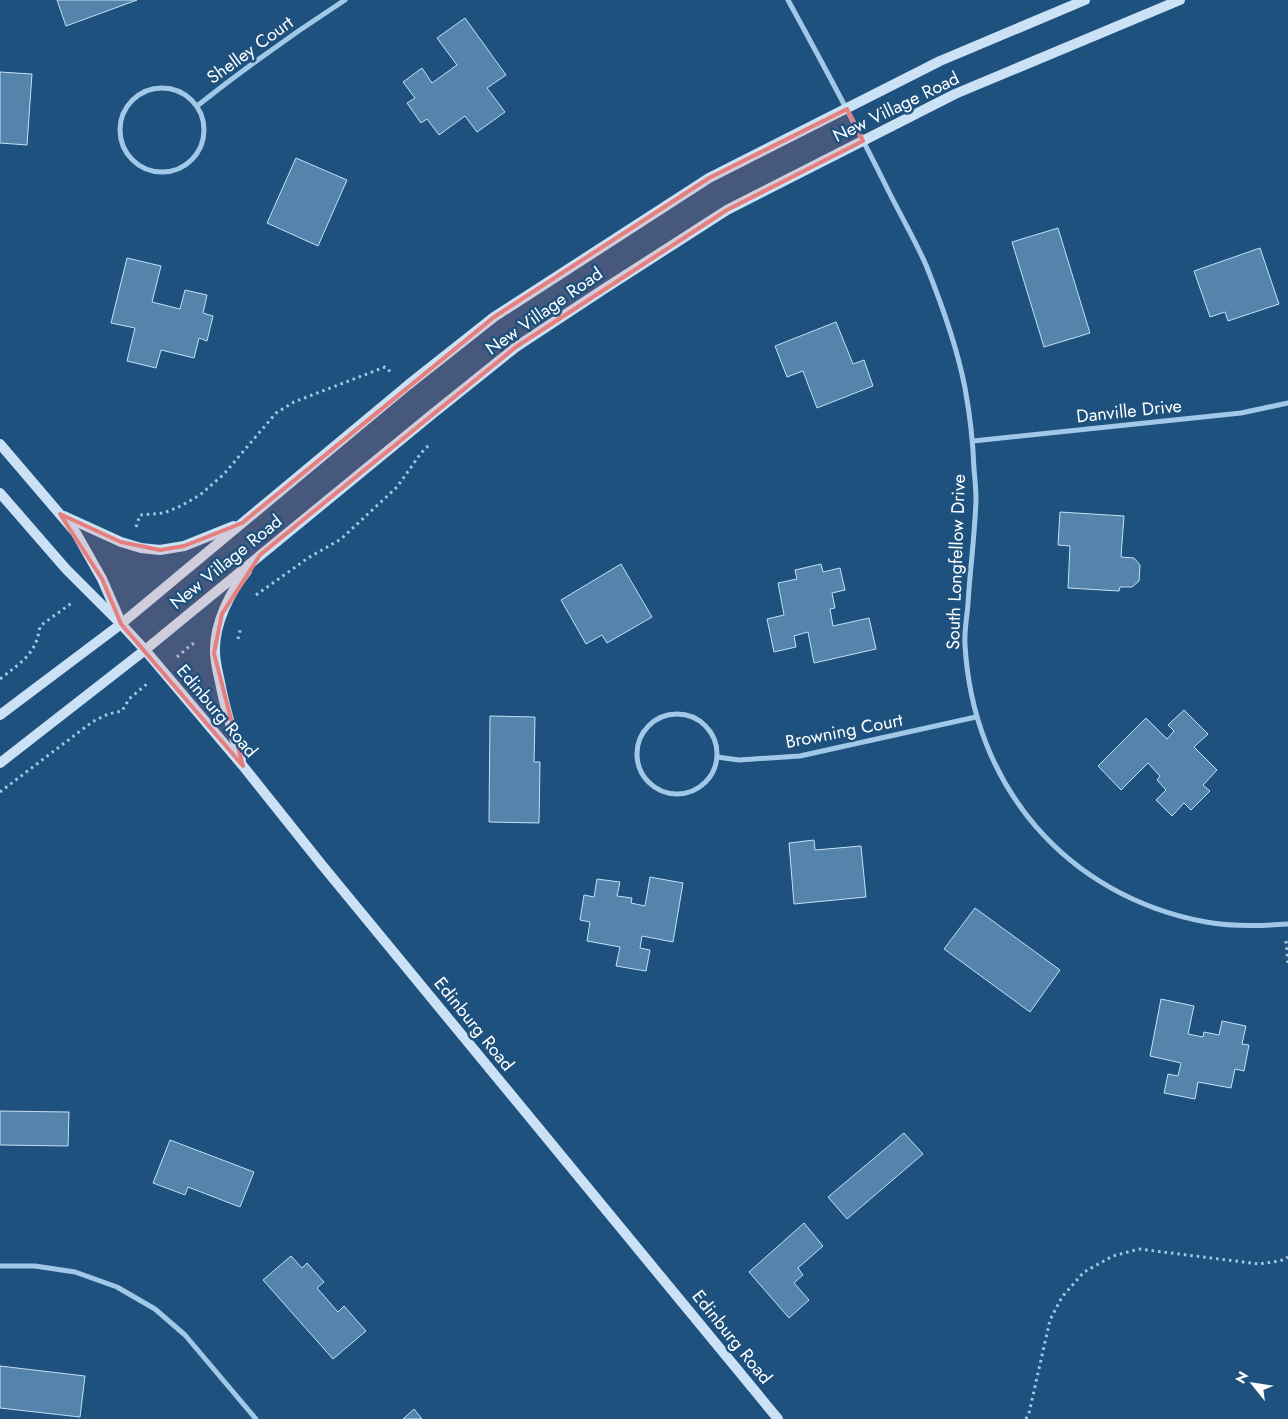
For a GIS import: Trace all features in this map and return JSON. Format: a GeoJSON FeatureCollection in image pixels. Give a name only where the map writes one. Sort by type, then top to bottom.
{"type":"FeatureCollection","features":[{"type":"Feature","properties":{"kind":"main road","name":"New Village Road"},"geometry":{"type":"LineString","coordinates":[[0,715],[121,624],[408,385],[494,317],[709,178],[940,61],[1085,0]]}},
{"type":"Feature","properties":{"kind":"main road","name":"New Village Road"},"geometry":{"type":"LineString","coordinates":[[0,763],[145,650],[516,347],[604,289],[720,215],[956,94],[1180,0]]}},
{"type":"Feature","properties":{"kind":"main road"},"geometry":{"type":"LineString","coordinates":[[0,444],[76,533],[102,579],[121,624]]}},
{"type":"Feature","properties":{"kind":"main road"},"geometry":{"type":"LineString","coordinates":[[0,493],[66,568],[121,624]]}},
{"type":"Feature","properties":{"kind":"main road"},"geometry":{"type":"LineString","coordinates":[[60,514],[130,545],[160,550],[184,546],[242,523]]}},
{"type":"Feature","properties":{"kind":"main road"},"geometry":{"type":"LineString","coordinates":[[243,766],[225,708],[214,653],[222,614],[241,578],[260,555]]}},
{"type":"Feature","properties":{"kind":"main road","name":"Edinburg Road"},"geometry":{"type":"LineString","coordinates":[[121,624],[243,766],[322,865],[778,1419]]}},
{"type":"Feature","properties":{"kind":"street","name":"Shelley Court"},"geometry":{"type":"LineString","coordinates":[[197,106],[304,26],[345,0]]}},
{"type":"Feature","properties":{"kind":"street","name":"South Longfellow Drive"},"geometry":{"type":"LineString","coordinates":[[788,0],[864,141],[925,264],[947,319],[965,388],[973,441],[976,498],[965,642],[968,682],[976,717],[991,759],[1013,798],[1042,834],[1075,865],[1113,890],[1159,911],[1208,923],[1253,926],[1286,924]]}},
{"type":"Feature","properties":{"kind":"street","name":"Shelley Court"},"geometry":{"type":"LineString","coordinates":[[171,88],[184,94],[197,106],[203,122],[204,136],[195,155],[186,164],[172,170],[156,172],[146,169],[134,161],[122,143],[120,133],[121,118],[125,110],[134,99],[152,89],[171,88]]}},
{"type":"Feature","properties":{"kind":"street","name":"Danville Drive"},"geometry":{"type":"LineString","coordinates":[[973,441],[1241,413],[1288,403]]}},
{"type":"Feature","properties":{"kind":"street"},"geometry":{"type":"LineString","coordinates":[[674,714],[688,715],[704,724],[715,743],[717,757],[712,773],[704,784],[680,794],[661,791],[653,786],[640,769],[636,756],[640,738],[647,726],[662,716],[674,714]]}},
{"type":"Feature","properties":{"kind":"street","name":"Browning Court"},"geometry":{"type":"LineString","coordinates":[[717,757],[738,760],[800,756],[976,717]]}},
{"type":"Feature","properties":{"kind":"street"},"geometry":{"type":"LineString","coordinates":[[0,1266],[35,1266],[75,1272],[117,1286],[155,1309],[185,1335],[256,1419]]}},
{"type":"Feature","properties":{"kind":"path"},"geometry":{"type":"LineString","coordinates":[[130,545],[140,516],[164,514],[200,495],[224,474],[276,413],[294,402],[384,367],[408,385]]}},
{"type":"Feature","properties":{"kind":"path"},"geometry":{"type":"LineString","coordinates":[[254,596],[308,558],[341,539],[397,487],[421,453],[437,437],[430,416]]}},
{"type":"Feature","properties":{"kind":"path"},"geometry":{"type":"LineString","coordinates":[[0,680],[34,649],[39,637],[40,626],[88,590]]}},
{"type":"Feature","properties":{"kind":"path"},"geometry":{"type":"LineString","coordinates":[[238,639],[241,625]]}},
{"type":"Feature","properties":{"kind":"path"},"geometry":{"type":"LineString","coordinates":[[0,792],[92,722],[108,714],[122,711],[129,699],[192,644],[216,640]]}},
{"type":"Feature","properties":{"kind":"path"},"geometry":{"type":"LineString","coordinates":[[1286,924],[1288,963]]}},
{"type":"Feature","properties":{"kind":"path"},"geometry":{"type":"LineString","coordinates":[[1026,1419],[1029,1413],[1050,1320],[1062,1297],[1084,1272],[1113,1256],[1139,1248],[1260,1264],[1280,1262],[1288,1258]]}},
{"type":"Feature","properties":{"kind":"highlighted area"},"geometry":{"type":"Polygon","coordinates":[[[847,109],[863,141],[727,210],[516,347],[260,555],[222,614],[214,653],[243,766],[121,624],[102,579],[60,514],[121,542],[160,550],[184,546],[242,523],[494,317],[709,178],[847,109]]]}},
{"type":"Feature","properties":{"kind":"building"},"geometry":{"type":"Polygon","coordinates":[[[57,0],[137,0],[66,26],[57,0]]]}},
{"type":"Feature","properties":{"kind":"building"},"geometry":{"type":"Polygon","coordinates":[[[465,18],[506,75],[487,88],[505,112],[477,132],[465,116],[439,135],[427,119],[421,123],[407,103],[415,98],[403,82],[422,68],[432,83],[457,65],[437,38],[465,18]]]}},
{"type":"Feature","properties":{"kind":"building"},"geometry":{"type":"Polygon","coordinates":[[[0,72],[32,74],[27,145],[0,143],[0,72]]]}},
{"type":"Feature","properties":{"kind":"building"},"geometry":{"type":"Polygon","coordinates":[[[296,158],[347,180],[318,246],[267,223],[296,158]]]}},
{"type":"Feature","properties":{"kind":"building"},"geometry":{"type":"Polygon","coordinates":[[[1058,228],[1090,333],[1044,347],[1012,242],[1058,228]]]}},
{"type":"Feature","properties":{"kind":"building"},"geometry":{"type":"Polygon","coordinates":[[[1260,248],[1279,304],[1228,321],[1225,312],[1210,317],[1194,271],[1260,248]]]}},
{"type":"Feature","properties":{"kind":"building"},"geometry":{"type":"Polygon","coordinates":[[[127,258],[161,266],[152,302],[180,309],[185,290],[207,295],[203,313],[213,316],[207,341],[199,338],[194,358],[161,350],[156,368],[127,361],[135,328],[111,323],[127,258]]]}},
{"type":"Feature","properties":{"kind":"building"},"geometry":{"type":"Polygon","coordinates":[[[836,322],[853,364],[864,360],[873,386],[817,408],[803,371],[787,377],[775,346],[836,322]]]}},
{"type":"Feature","properties":{"kind":"building"},"geometry":{"type":"Polygon","coordinates":[[[1060,512],[1124,516],[1121,557],[1134,558],[1140,565],[1139,581],[1132,587],[1120,587],[1119,591],[1068,588],[1070,546],[1058,545],[1060,512]]]}},
{"type":"Feature","properties":{"kind":"building"},"geometry":{"type":"Polygon","coordinates":[[[621,564],[652,617],[607,643],[602,635],[586,644],[561,600],[621,564]]]}},
{"type":"Feature","properties":{"kind":"building"},"geometry":{"type":"Polygon","coordinates":[[[821,564],[823,572],[840,568],[845,590],[832,593],[835,608],[830,609],[833,626],[869,618],[876,649],[814,663],[808,632],[794,636],[796,647],[774,652],[767,619],[784,615],[778,583],[797,579],[795,570],[821,564]]]}},
{"type":"Feature","properties":{"kind":"building"},"geometry":{"type":"Polygon","coordinates":[[[1184,710],[1208,734],[1194,747],[1217,770],[1203,785],[1210,791],[1191,810],[1184,803],[1172,816],[1156,800],[1166,790],[1157,780],[1160,776],[1148,763],[1121,790],[1098,766],[1146,718],[1167,739],[1174,731],[1168,725],[1184,710]]]}},
{"type":"Feature","properties":{"kind":"building"},"geometry":{"type":"Polygon","coordinates":[[[490,716],[535,717],[534,762],[540,762],[539,823],[489,822],[490,716]]]}},
{"type":"Feature","properties":{"kind":"building"},"geometry":{"type":"Polygon","coordinates":[[[814,840],[815,850],[861,846],[866,897],[794,904],[789,843],[814,840]]]}},
{"type":"Feature","properties":{"kind":"building"},"geometry":{"type":"Polygon","coordinates":[[[650,877],[683,883],[673,942],[642,936],[640,948],[650,950],[646,971],[616,966],[620,947],[587,941],[590,922],[580,920],[584,895],[594,897],[597,879],[620,882],[617,896],[632,898],[631,903],[645,906],[650,877]]]}},
{"type":"Feature","properties":{"kind":"building"},"geometry":{"type":"Polygon","coordinates":[[[975,908],[1060,970],[1030,1012],[944,949],[975,908]]]}},
{"type":"Feature","properties":{"kind":"building"},"geometry":{"type":"Polygon","coordinates":[[[1161,999],[1194,1006],[1188,1034],[1203,1037],[1204,1032],[1219,1035],[1222,1021],[1246,1026],[1242,1044],[1249,1045],[1244,1071],[1235,1069],[1231,1088],[1198,1082],[1195,1099],[1164,1093],[1168,1074],[1178,1076],[1181,1063],[1150,1056],[1161,999]]]}},
{"type":"Feature","properties":{"kind":"building"},"geometry":{"type":"Polygon","coordinates":[[[0,1111],[69,1112],[68,1146],[0,1145],[0,1111]]]}},
{"type":"Feature","properties":{"kind":"building"},"geometry":{"type":"Polygon","coordinates":[[[904,1133],[923,1154],[847,1219],[828,1197],[904,1133]]]}},
{"type":"Feature","properties":{"kind":"building"},"geometry":{"type":"Polygon","coordinates":[[[170,1140],[254,1172],[240,1207],[188,1187],[185,1195],[153,1183],[170,1140]]]}},
{"type":"Feature","properties":{"kind":"building"},"geometry":{"type":"Polygon","coordinates":[[[804,1223],[823,1246],[798,1268],[803,1275],[794,1283],[809,1300],[789,1318],[749,1272],[804,1223]]]}},
{"type":"Feature","properties":{"kind":"building"},"geometry":{"type":"Polygon","coordinates":[[[291,1256],[302,1268],[307,1263],[324,1282],[317,1288],[338,1312],[344,1306],[366,1331],[333,1359],[263,1280],[291,1256]]]}},
{"type":"Feature","properties":{"kind":"building"},"geometry":{"type":"Polygon","coordinates":[[[0,1366],[85,1376],[80,1417],[0,1408],[0,1366]]]}},
{"type":"Feature","properties":{"kind":"building"},"geometry":{"type":"Polygon","coordinates":[[[414,1409],[422,1419],[403,1419],[414,1409]]]}}]}
